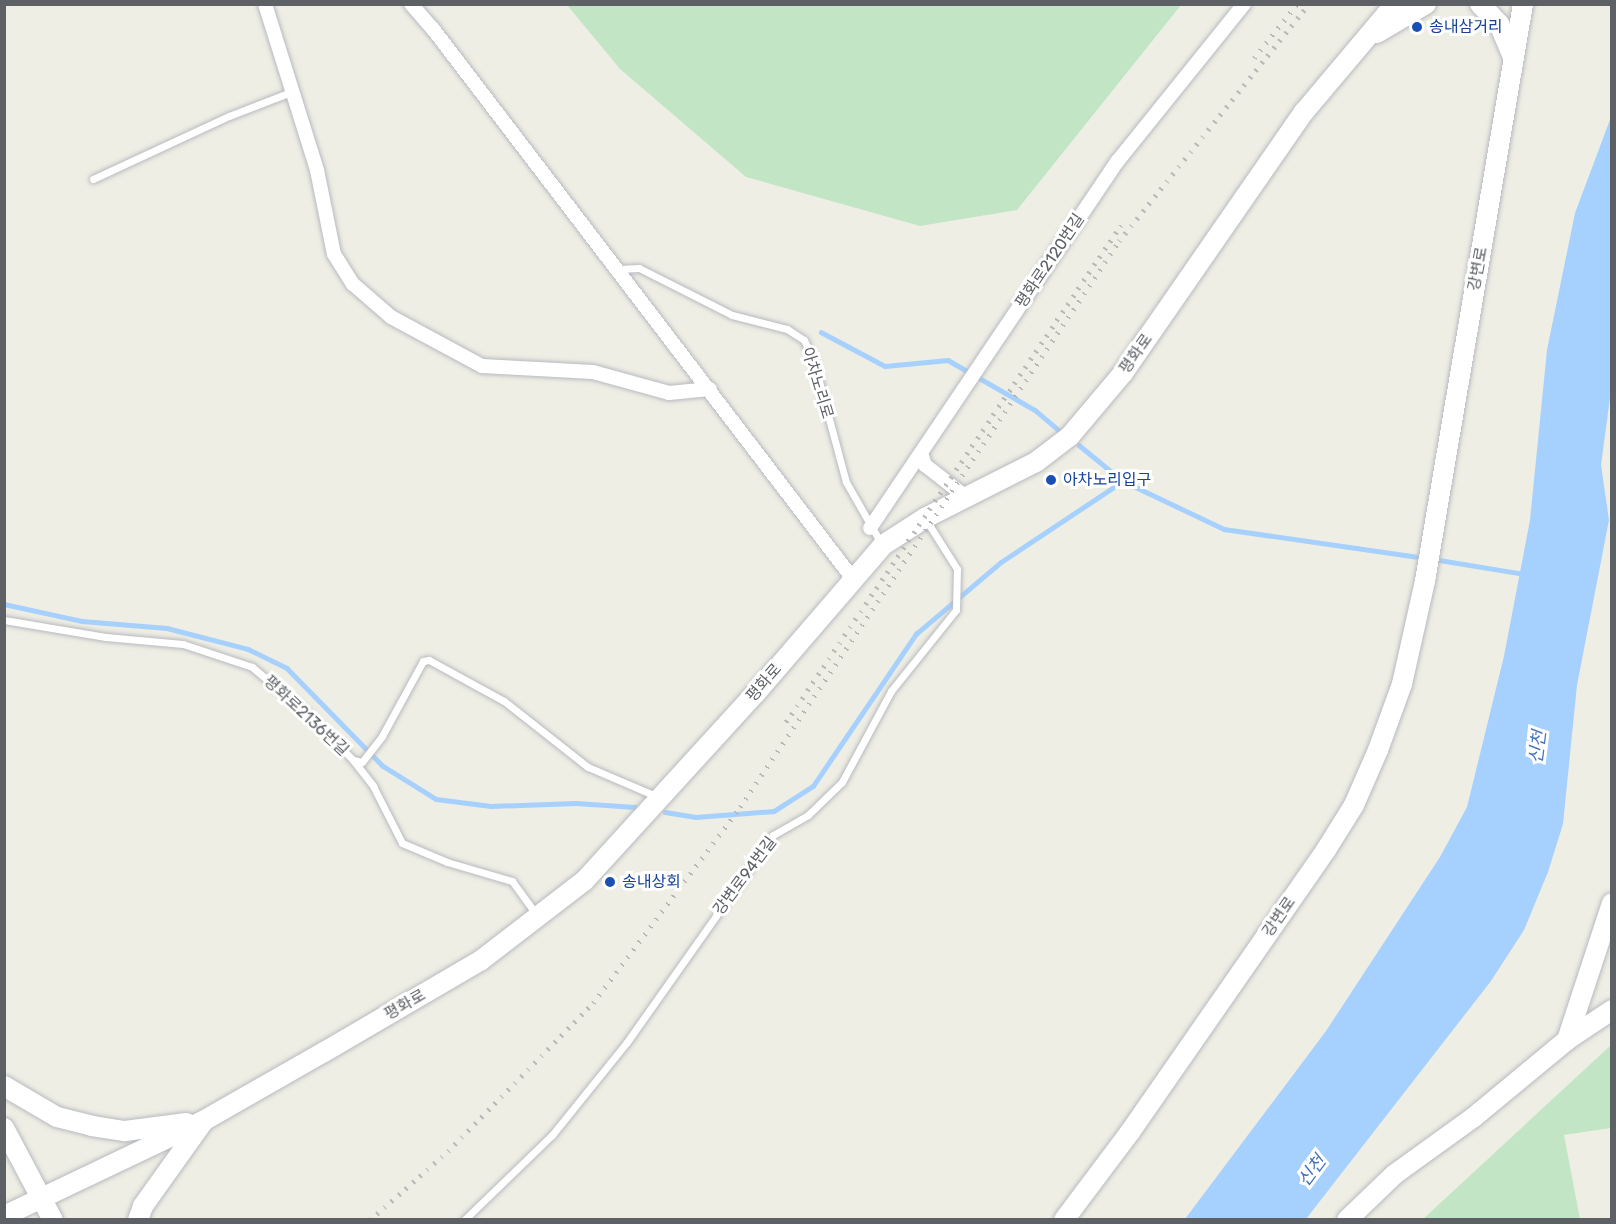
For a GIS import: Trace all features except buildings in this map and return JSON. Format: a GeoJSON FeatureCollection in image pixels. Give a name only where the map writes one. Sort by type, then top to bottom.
{"type":"FeatureCollection","features":[{"type":"Feature","properties":{"kind":"main road","name":"평화로"},"geometry":{"type":"LineString","coordinates":[[4,1216],[43,1200],[203,1121],[480,961],[540,918],[584,881],[883,545],[925,518],[1055,450],[1105,396],[1244,195],[1358,46],[1395,4]]}},
{"type":"Feature","properties":{"kind":"main road"},"geometry":{"type":"LineString","coordinates":[[1358,46],[1426,4]]}},
{"type":"Feature","properties":{"kind":"main road"},"geometry":{"type":"LineString","coordinates":[[1480,4],[1499,24],[1513,57]]}},
{"type":"Feature","properties":{"kind":"main road","name":"강변로"},"geometry":{"type":"LineString","coordinates":[[1064,1220],[1130,1132],[1354,805],[1402,684],[1425,581],[1523,4]]}},
{"type":"Feature","properties":{"kind":"main road"},"geometry":{"type":"LineString","coordinates":[[1517,35],[1533,4]]}},
{"type":"Feature","properties":{"kind":"main road"},"geometry":{"type":"LineString","coordinates":[[1566,1040],[1611,903]]}},
{"type":"Feature","properties":{"kind":"main road"},"geometry":{"type":"LineString","coordinates":[[1347,1220],[1395,1174],[1474,1117],[1566,1040],[1611,1010]]}},
{"type":"Feature","properties":{"kind":"main road"},"geometry":{"type":"LineString","coordinates":[[4,1086],[57,1117],[92,1126],[125,1131],[203,1121]]}},
{"type":"Feature","properties":{"kind":"main road"},"geometry":{"type":"LineString","coordinates":[[138,1220],[143,1206],[203,1121]]}},
{"type":"Feature","properties":{"kind":"main road"},"geometry":{"type":"LineString","coordinates":[[4,1128],[52,1220]]}},
{"type":"Feature","properties":{"kind":"street"},"geometry":{"type":"LineString","coordinates":[[265,4],[317,170],[334,255],[353,284],[391,317],[482,366],[593,372],[669,393],[710,389]]}},
{"type":"Feature","properties":{"kind":"street"},"geometry":{"type":"LineString","coordinates":[[411,4],[422,13],[853,579]]}},
{"type":"Feature","properties":{"kind":"street","name":"평화로2120번길"},"geometry":{"type":"LineString","coordinates":[[870,528],[1117,162],[1244,4]]}},
{"type":"Feature","properties":{"kind":"street"},"geometry":{"type":"LineString","coordinates":[[921,453],[925,465],[966,497]]}},
{"type":"Feature","properties":{"kind":"lane"},"geometry":{"type":"LineString","coordinates":[[93,179],[229,116],[291,92]]}},
{"type":"Feature","properties":{"kind":"lane","name":"아차노리로"},"geometry":{"type":"LineString","coordinates":[[618,269],[639,268],[732,315],[787,329],[804,340],[813,359],[846,482],[870,528],[883,545]]}},
{"type":"Feature","properties":{"kind":"lane","name":"강변로94번길"},"geometry":{"type":"LineString","coordinates":[[464,1220],[552,1135],[627,1042],[773,835],[808,815],[842,782],[891,691],[956,610],[957,569],[925,518]]}},
{"type":"Feature","properties":{"kind":"lane","name":"평화로2136번길"},"geometry":{"type":"LineString","coordinates":[[4,620],[105,637],[183,644],[252,667],[306,712],[353,760],[362,762],[382,736],[423,661],[429,660],[504,701],[588,767],[660,798]]}},
{"type":"Feature","properties":{"kind":"lane"},"geometry":{"type":"LineString","coordinates":[[353,760],[373,786],[402,843],[447,862],[512,881],[540,918]]}},
{"type":"Feature","properties":{"kind":"green space"},"geometry":{"type":"Polygon","coordinates":[[[567,5],[1181,5],[1017,210],[920,226],[746,177],[620,69],[567,5]]]}},
{"type":"Feature","properties":{"kind":"green space"},"geometry":{"type":"Polygon","coordinates":[[[1611,1045],[1611,1128],[1564,1135],[1580,1219],[1423,1219],[1611,1045]]]}},
{"type":"Feature","properties":{"kind":"water","name":"신천"},"geometry":{"type":"Polygon","coordinates":[[[1611,117],[1612,383],[1601,465],[1609,520],[1577,685],[1563,824],[1548,872],[1524,930],[1491,981],[1306,1219],[1185,1219],[1326,1031],[1440,857],[1467,807],[1504,656],[1530,520],[1547,350],[1575,213],[1611,117]]]}},
{"type":"Feature","properties":{"kind":"waterway"},"geometry":{"type":"LineString","coordinates":[[821,332],[885,366],[948,360],[1035,410],[1058,429]]}},
{"type":"Feature","properties":{"kind":"waterway"},"geometry":{"type":"LineString","coordinates":[[1079,445],[1123,481]]}},
{"type":"Feature","properties":{"kind":"waterway"},"geometry":{"type":"LineString","coordinates":[[665,812],[696,817],[774,811],[813,786],[916,634],[1001,562],[1123,481],[1224,529],[1425,558]]}},
{"type":"Feature","properties":{"kind":"waterway"},"geometry":{"type":"LineString","coordinates":[[1433,559],[1525,574]]}},
{"type":"Feature","properties":{"kind":"waterway"},"geometry":{"type":"LineString","coordinates":[[4,604],[82,621],[167,628],[248,649],[287,668],[383,766],[436,799],[491,806],[576,803],[635,807]]}},
{"type":"Feature","properties":{"kind":"railway"},"geometry":{"type":"LineString","coordinates":[[1254,58],[1297,4]]}},
{"type":"Feature","properties":{"kind":"railway"},"geometry":{"type":"LineString","coordinates":[[370,1220],[448,1151],[593,1003],[740,807],[1119,241],[1309,4]]}},
{"type":"Feature","properties":{"kind":"railway"},"geometry":{"type":"LineString","coordinates":[[786,722],[1121,225]]}},
{"type":"Feature","properties":{"kind":"place","name":"송내삼거리"},"geometry":{"type":"Point","coordinates":[1417,27]}},
{"type":"Feature","properties":{"kind":"place","name":"아차노리입구"},"geometry":{"type":"Point","coordinates":[1051,480]}},
{"type":"Feature","properties":{"kind":"place","name":"송내상회"},"geometry":{"type":"Point","coordinates":[610,882]}}]}
